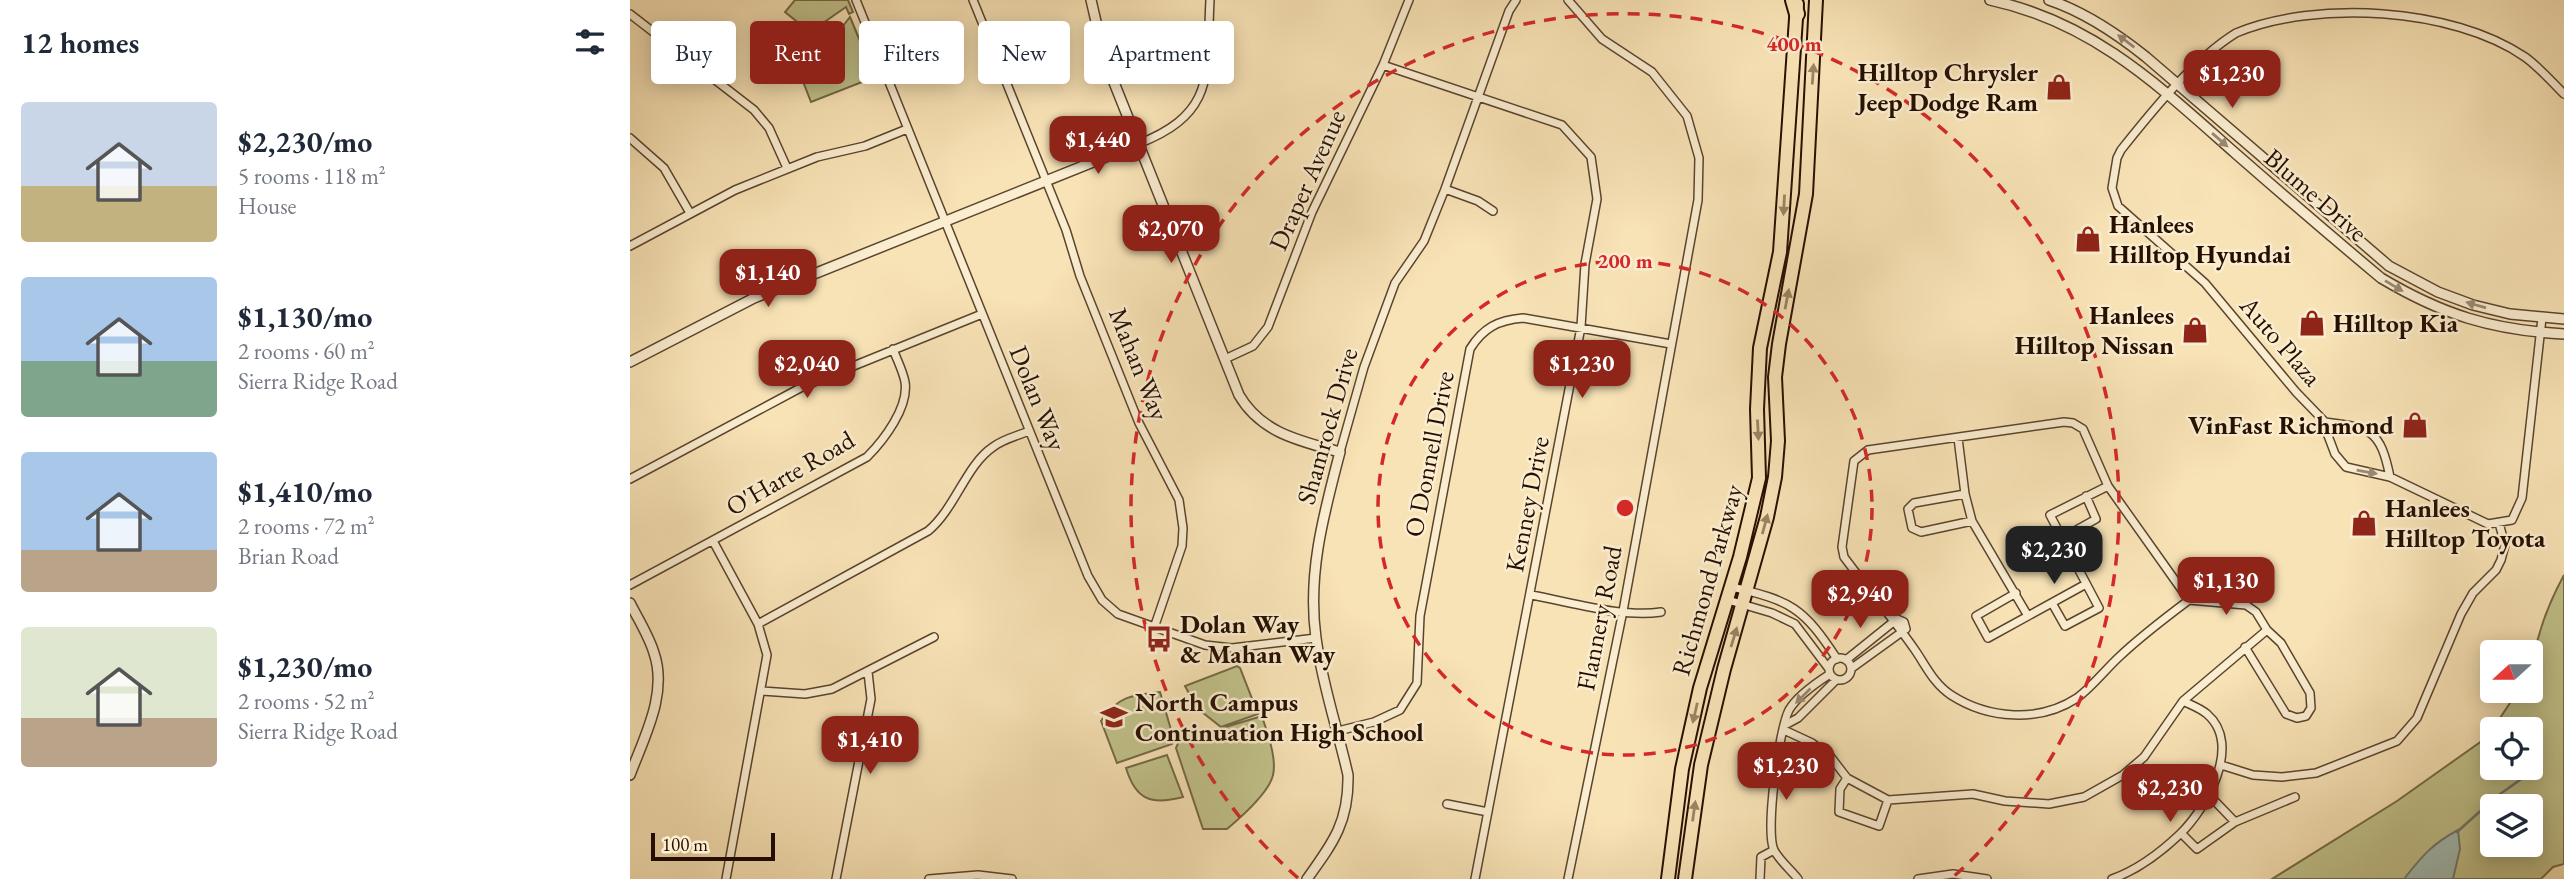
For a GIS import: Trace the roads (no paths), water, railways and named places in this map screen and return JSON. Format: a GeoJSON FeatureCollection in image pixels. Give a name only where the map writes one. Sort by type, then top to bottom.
{"type":"FeatureCollection","features":[{"type":"Feature","properties":{"kind":"highway","name":"Richmond Parkway"},"geometry":{"type":"LineString","coordinates":[[1685,879],[1701,765],[1724,669],[1767,517],[1775,477],[1778,441],[1775,377],[1806,194],[1816,0]]}},
{"type":"Feature","properties":{"kind":"highway","name":"Richmond Parkway"},"geometry":{"type":"LineString","coordinates":[[1668,879],[1682,769],[1700,688],[1732,587],[1753,511],[1759,478],[1757,409],[1760,348],[1780,252],[1796,5]]}},
{"type":"Feature","properties":{"kind":"street","name":"Dolan Way"},"geometry":{"type":"LineString","coordinates":[[856,0],[1093,588],[1118,614],[1205,645],[1223,648],[1316,638]]}},
{"type":"Feature","properties":{"kind":"street","name":"Mahan Way"},"geometry":{"type":"LineString","coordinates":[[973,0],[1066,230],[1080,276],[1139,423],[1172,484],[1181,509],[1182,546],[1154,628]]}},
{"type":"Feature","properties":{"kind":"street"},"geometry":{"type":"LineString","coordinates":[[1091,0],[1100,45],[1239,395],[1259,419],[1273,430],[1291,439],[1340,452]]}},
{"type":"Feature","properties":{"kind":"street"},"geometry":{"type":"LineString","coordinates":[[630,362],[740,304],[1167,131],[1181,121],[1195,105],[1206,84],[1210,0]]}},
{"type":"Feature","properties":{"kind":"street","name":"Draper Avenue"},"geometry":{"type":"LineString","coordinates":[[1225,359],[1253,346],[1268,327],[1312,212],[1383,65],[1409,0]]}},
{"type":"Feature","properties":{"kind":"street","name":"Shamrock Drive"},"geometry":{"type":"LineString","coordinates":[[1307,879],[1336,838],[1348,796],[1348,775],[1316,638],[1313,591],[1317,545],[1364,368],[1395,283],[1424,241],[1509,11],[1516,0]]}},
{"type":"Feature","properties":{"kind":"street","name":"Flannery Road"},"geometry":{"type":"LineString","coordinates":[[1568,0],[1602,38],[1652,72],[1687,116],[1699,158],[1698,200],[1623,611],[1568,879]]}},
{"type":"Feature","properties":{"kind":"street","name":"Blume Drive"},"geometry":{"type":"LineString","coordinates":[[1990,0],[2019,6],[2077,30],[2108,48],[2381,278],[2433,307],[2471,320],[2564,334]]}},
{"type":"Feature","properties":{"kind":"street","name":"Blume Drive"},"geometry":{"type":"LineString","coordinates":[[2049,0],[2085,15],[2117,34],[2389,266],[2438,292],[2473,305],[2510,314],[2564,319]]}},
{"type":"Feature","properties":{"kind":"street","name":"Auto Plaza"},"geometry":{"type":"LineString","coordinates":[[2499,523],[2488,524],[2390,477],[2346,467],[2335,454],[2325,422],[2296,392],[2205,283],[2138,225],[2115,201],[2112,188],[2121,150],[2178,84],[2228,38],[2257,22],[2286,12],[2311,7],[2367,7],[2423,14],[2483,34],[2526,58],[2564,94]]}},
{"type":"Feature","properties":{"kind":"street"},"geometry":{"type":"LineString","coordinates":[[630,14],[754,110],[769,128],[787,169]]}},
{"type":"Feature","properties":{"kind":"street","name":"Kenney Drive"},"geometry":{"type":"LineString","coordinates":[[1383,65],[1562,125],[1591,157],[1597,199],[1585,264],[1581,327],[1475,879]]}},
{"type":"Feature","properties":{"kind":"street"},"geometry":{"type":"LineString","coordinates":[[630,246],[735,190],[824,154],[865,146],[907,129]]}},
{"type":"Feature","properties":{"kind":"street"},"geometry":{"type":"LineString","coordinates":[[630,138],[664,168],[690,213]]}},
{"type":"Feature","properties":{"kind":"street"},"geometry":{"type":"LineString","coordinates":[[1445,189],[1478,201],[1493,211]]}},
{"type":"Feature","properties":{"kind":"street"},"geometry":{"type":"LineString","coordinates":[[630,479],[804,386],[982,314]]}},
{"type":"Feature","properties":{"kind":"street","name":"O Donnell Drive"},"geometry":{"type":"LineString","coordinates":[[1338,731],[1374,722],[1400,710],[1417,683],[1420,616],[1470,349],[1478,336],[1492,325],[1508,319],[1523,318],[1671,344]]}},
{"type":"Feature","properties":{"kind":"street"},"geometry":{"type":"LineString","coordinates":[[2221,765],[2253,775],[2316,773],[2386,748],[2397,741],[2417,718],[2460,614],[2473,593],[2496,570],[2501,560],[2505,545],[2499,523],[2512,520],[2522,498],[2542,318]]}},
{"type":"Feature","properties":{"kind":"street","name":"O'Harte Road"},"geometry":{"type":"LineString","coordinates":[[630,586],[856,465],[872,453],[890,427],[904,397],[904,379],[893,349]]}},
{"type":"Feature","properties":{"kind":"street"},"geometry":{"type":"LineString","coordinates":[[2325,422],[2362,427],[2370,431],[2386,457],[2390,477]]}},
{"type":"Feature","properties":{"kind":"street"},"geometry":{"type":"LineString","coordinates":[[2189,600],[2108,486],[2083,429],[2073,423],[1868,450],[1854,461],[1842,547],[1844,557],[1932,677],[1950,694],[1976,707],[2002,715],[2032,715],[2058,707],[2077,697],[2140,638],[2189,600],[2246,605],[2256,612],[2267,630],[2281,643],[2310,693],[2311,708],[2306,716],[2297,718],[2286,714],[2245,647]]}},
{"type":"Feature","properties":{"kind":"street"},"geometry":{"type":"LineString","coordinates":[[758,624],[928,531],[945,514],[985,453],[997,444],[1029,431]]}},
{"type":"Feature","properties":{"kind":"street"},"geometry":{"type":"LineString","coordinates":[[1958,438],[1965,494],[1972,521],[2028,616]]}},
{"type":"Feature","properties":{"kind":"street"},"geometry":{"type":"LineString","coordinates":[[2052,603],[2065,626],[2099,608],[2050,515],[2108,486]]}},
{"type":"Feature","properties":{"kind":"street"},"geometry":{"type":"LineString","coordinates":[[1965,494],[1914,503],[1908,509],[1912,528],[1921,532],[1972,521]]}},
{"type":"Feature","properties":{"kind":"street"},"geometry":{"type":"LineString","coordinates":[[2062,538],[2096,519],[2086,496]]}},
{"type":"Feature","properties":{"kind":"street"},"geometry":{"type":"LineString","coordinates":[[713,541],[758,624],[767,655],[726,879]]}},
{"type":"Feature","properties":{"kind":"street"},"geometry":{"type":"LineString","coordinates":[[2016,593],[1976,616],[1988,638],[2086,584]]}},
{"type":"Feature","properties":{"kind":"street"},"geometry":{"type":"LineString","coordinates":[[1732,587],[1782,600],[1798,609],[1837,659]]}},
{"type":"Feature","properties":{"kind":"street"},"geometry":{"type":"LineString","coordinates":[[1531,595],[1623,611],[1646,614],[1661,612]]}},
{"type":"Feature","properties":{"kind":"street"},"geometry":{"type":"LineString","coordinates":[[1728,600],[1772,613],[1795,624],[1832,674],[1847,679],[1852,668],[1901,633]]}},
{"type":"Feature","properties":{"kind":"street"},"geometry":{"type":"LineString","coordinates":[[630,603],[654,650],[658,678],[655,706],[630,775]]}},
{"type":"Feature","properties":{"kind":"street"},"geometry":{"type":"LineString","coordinates":[[1785,727],[1798,718],[1832,674],[1831,663],[1837,659],[1846,660],[1892,622]]}},
{"type":"Feature","properties":{"kind":"street"},"geometry":{"type":"LineString","coordinates":[[1785,727],[1830,757],[1847,778],[1888,800],[1973,794],[2005,801],[2049,804],[2084,797],[2123,775],[2144,757],[2183,701],[2267,630]]}},
{"type":"Feature","properties":{"kind":"street"},"geometry":{"type":"LineString","coordinates":[[762,691],[794,695],[824,692],[869,672],[934,636]]}},
{"type":"Feature","properties":{"kind":"street"},"geometry":{"type":"LineString","coordinates":[[1867,643],[1874,652]]}},
{"type":"Feature","properties":{"kind":"street"},"geometry":{"type":"LineString","coordinates":[[1846,660],[1852,668]]}},
{"type":"Feature","properties":{"kind":"street"},"geometry":{"type":"LineString","coordinates":[[836,879],[871,699],[869,672]]}},
{"type":"Feature","properties":{"kind":"street"},"geometry":{"type":"LineString","coordinates":[[1798,879],[1774,850],[1770,832],[1777,755],[1790,709],[1813,686],[1832,674]]}},
{"type":"Feature","properties":{"kind":"street"},"geometry":{"type":"LineString","coordinates":[[2112,879],[2127,874],[2150,859],[2181,833],[2209,795],[2221,765],[2223,747],[2215,724],[2208,715],[2183,701]]}},
{"type":"Feature","properties":{"kind":"street"},"geometry":{"type":"LineString","coordinates":[[1847,778],[1840,789],[1839,812],[1878,826],[1888,800]]}},
{"type":"Feature","properties":{"kind":"street"},"geometry":{"type":"LineString","coordinates":[[2209,795],[2235,822]]}},
{"type":"Feature","properties":{"kind":"street"},"geometry":{"type":"LineString","coordinates":[[2181,833],[2197,849],[2235,822],[2295,797]]}},
{"type":"Feature","properties":{"kind":"street"},"geometry":{"type":"LineString","coordinates":[[1447,804],[1488,813]]}},
{"type":"Feature","properties":{"kind":"street"},"geometry":{"type":"LineString","coordinates":[[1760,879],[1761,857],[1774,850]]}},
{"type":"Feature","properties":{"kind":"street"},"geometry":{"type":"LineString","coordinates":[[1918,879],[1954,874],[1987,879]]}},
{"type":"Feature","properties":{"kind":"street"},"geometry":{"type":"LineString","coordinates":[[929,879],[978,875],[1012,879]]}},
{"type":"Feature","properties":{"kind":"water"},"geometry":{"type":"Polygon","coordinates":[[[2458,830],[2460,849],[2453,879],[2404,879],[2428,851],[2458,830]]]}},
{"type":"Feature","properties":{"kind":"waterway"},"geometry":{"type":"LineString","coordinates":[[2457,832],[2520,780]]}},
{"type":"Feature","properties":{"kind":"place","name":"Hilltop Chrysler Jeep Dodge Ram"},"geometry":{"type":"Point","coordinates":[2059,87]}},
{"type":"Feature","properties":{"kind":"place","name":"Hanlees Hilltop Hyundai"},"geometry":{"type":"Point","coordinates":[2088,239]}},
{"type":"Feature","properties":{"kind":"place","name":"Hilltop Kia"},"geometry":{"type":"Point","coordinates":[2312,323]}},
{"type":"Feature","properties":{"kind":"place","name":"Hanlees Hilltop Nissan"},"geometry":{"type":"Point","coordinates":[2195,330]}},
{"type":"Feature","properties":{"kind":"place","name":"VinFast Richmond"},"geometry":{"type":"Point","coordinates":[2415,425]}},
{"type":"Feature","properties":{"kind":"place","name":"Hanlees Hilltop Toyota"},"geometry":{"type":"Point","coordinates":[2364,523]}},
{"type":"Feature","properties":{"kind":"place","name":"Dolan Way & Mahan Way"},"geometry":{"type":"Point","coordinates":[1159,639]}},
{"type":"Feature","properties":{"kind":"place","name":"North Campus Continuation High School"},"geometry":{"type":"Point","coordinates":[1114,717]}}]}
